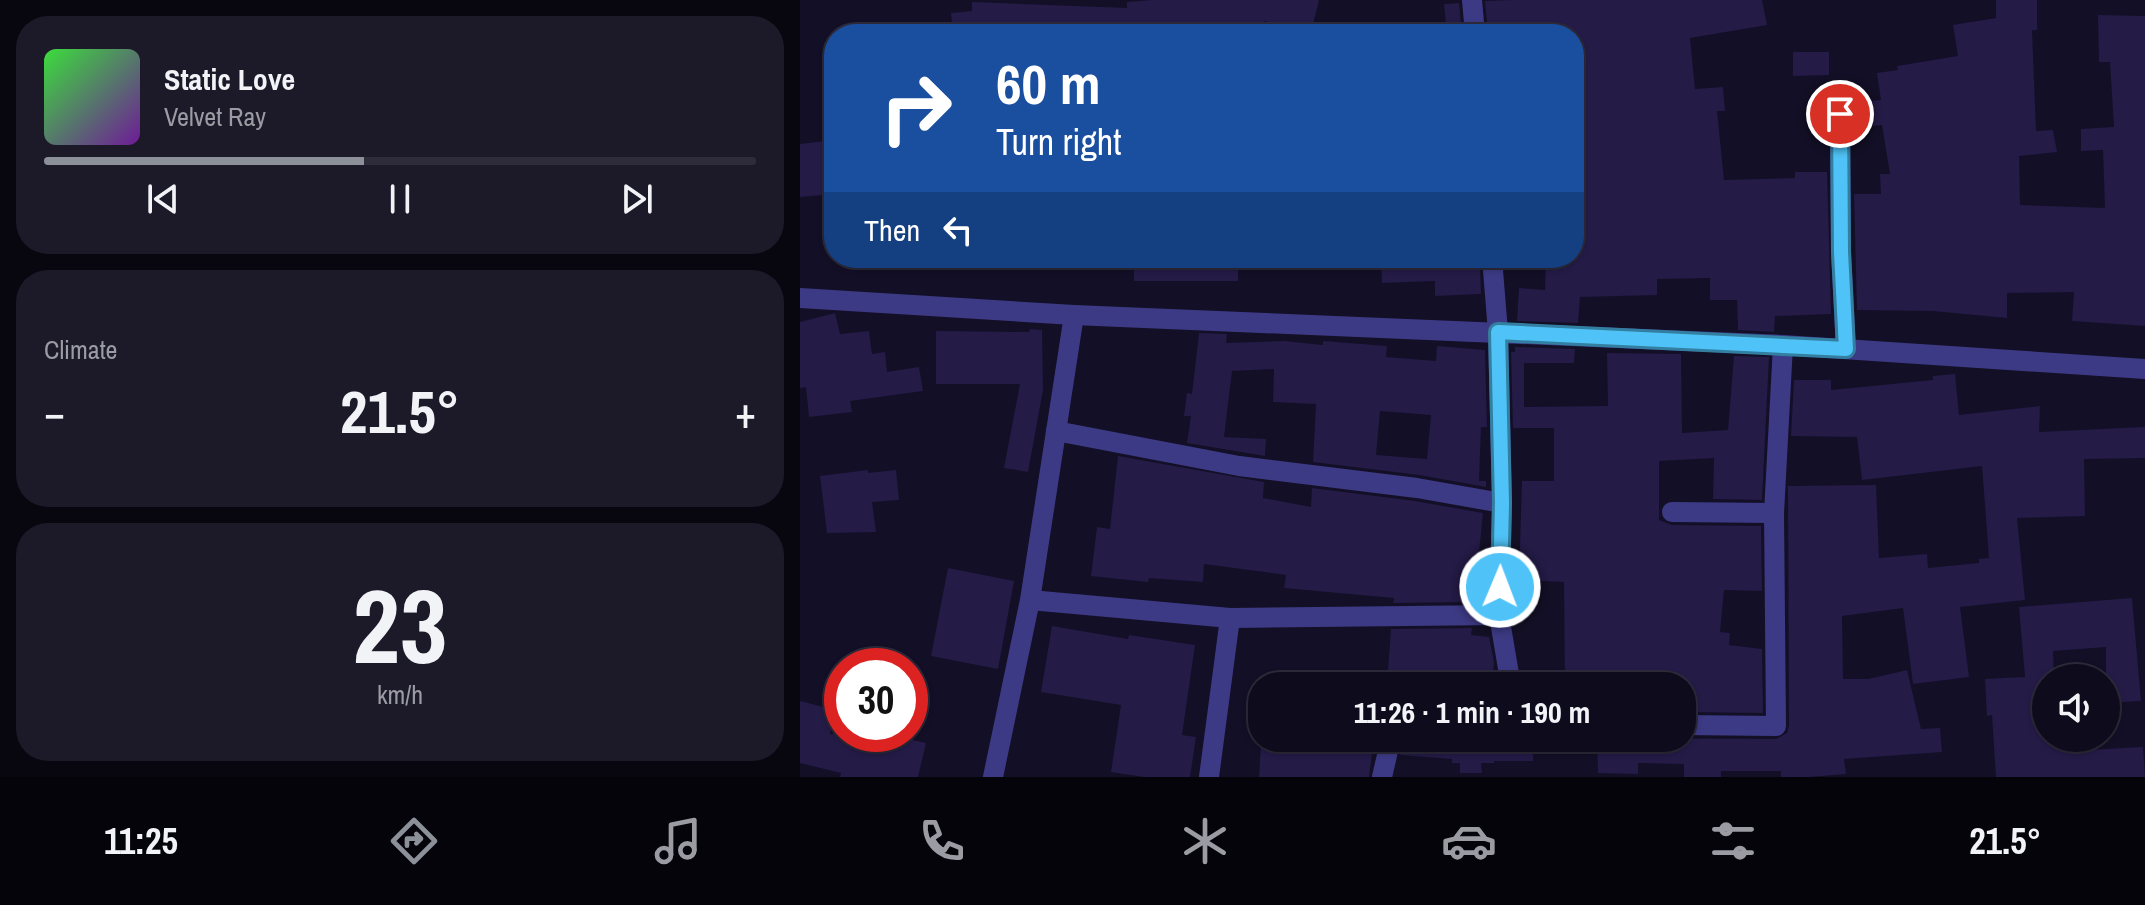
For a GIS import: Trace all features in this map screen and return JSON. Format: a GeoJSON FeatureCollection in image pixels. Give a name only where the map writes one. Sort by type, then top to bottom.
{"type":"FeatureCollection","features":[{"type":"Feature","properties":{"kind":"street"},"geometry":{"type":"LineString","coordinates":[[1472,0],[1474,24]]}},
{"type":"Feature","properties":{"kind":"street"},"geometry":{"type":"LineString","coordinates":[[1840,114],[1841,252],[1846,349]]}},
{"type":"Feature","properties":{"kind":"street"},"geometry":{"type":"LineString","coordinates":[[1493,268],[1498,332],[1502,503],[1499,615],[1509,672]]}},
{"type":"Feature","properties":{"kind":"street"},"geometry":{"type":"LineString","coordinates":[[800,298],[1074,315],[1783,345],[2145,369]]}},
{"type":"Feature","properties":{"kind":"street"},"geometry":{"type":"LineString","coordinates":[[993,777],[1030,600],[1074,315]]}},
{"type":"Feature","properties":{"kind":"street"},"geometry":{"type":"LineString","coordinates":[[1696,725],[1776,726],[1774,513],[1783,345]]}},
{"type":"Feature","properties":{"kind":"street"},"geometry":{"type":"LineString","coordinates":[[1056,431],[1239,466],[1417,488],[1502,503]]}},
{"type":"Feature","properties":{"kind":"street"},"geometry":{"type":"LineString","coordinates":[[1672,512],[1774,513]]}},
{"type":"Feature","properties":{"kind":"street"},"geometry":{"type":"LineString","coordinates":[[1030,600],[1230,618],[1499,615]]}},
{"type":"Feature","properties":{"kind":"street"},"geometry":{"type":"LineString","coordinates":[[1209,777],[1230,618]]}},
{"type":"Feature","properties":{"kind":"street"},"geometry":{"type":"LineString","coordinates":[[1382,777],[1388,752]]}},
{"type":"Feature","properties":{"kind":"building"},"geometry":{"type":"Polygon","coordinates":[[[1319,0],[1313,24],[1264,21],[1264,24],[952,24],[951,13],[972,11],[972,2],[1127,8],[1127,2],[1319,0]]]}},
{"type":"Feature","properties":{"kind":"building"},"geometry":{"type":"Polygon","coordinates":[[[1762,0],[1767,25],[1690,38],[1695,89],[1723,87],[1725,111],[1717,111],[1724,180],[1795,178],[1795,172],[1827,172],[1831,314],[1775,316],[1774,332],[1738,330],[1737,300],[1710,300],[1710,278],[1657,279],[1657,295],[1580,297],[1578,323],[1517,321],[1519,288],[1545,290],[1546,268],[1584,268],[1584,24],[1487,24],[1485,1],[1762,0]]]}},
{"type":"Feature","properties":{"kind":"building"},"geometry":{"type":"Polygon","coordinates":[[[1996,0],[2037,0],[2037,30],[2032,30],[2036,131],[2053,130],[2057,152],[2019,156],[2020,205],[2105,208],[2103,150],[2081,151],[2081,129],[2114,127],[2110,62],[2099,62],[2098,15],[2145,16],[2145,326],[2072,321],[2074,292],[2007,293],[2007,318],[1933,311],[1857,310],[1854,194],[1881,194],[1880,174],[1890,174],[1882,125],[1853,128],[1853,113],[1848,104],[1881,100],[1877,73],[1898,70],[1897,66],[1958,56],[1953,25],[1996,18],[1996,0]]]}},
{"type":"Feature","properties":{"kind":"building"},"geometry":{"type":"Polygon","coordinates":[[[1459,3],[1461,24],[1446,24],[1444,4],[1459,3]]]}},
{"type":"Feature","properties":{"kind":"building"},"geometry":{"type":"Polygon","coordinates":[[[1793,52],[1829,52],[1829,75],[1793,76],[1793,52]]]}},
{"type":"Feature","properties":{"kind":"building"},"geometry":{"type":"Polygon","coordinates":[[[1829,107],[1827,132],[1811,134],[1811,109],[1829,107]]]}},
{"type":"Feature","properties":{"kind":"building"},"geometry":{"type":"Polygon","coordinates":[[[824,141],[824,195],[800,197],[800,144],[824,141]]]}},
{"type":"Feature","properties":{"kind":"building"},"geometry":{"type":"Polygon","coordinates":[[[1134,268],[1238,268],[1238,281],[1134,281],[1134,268]]]}},
{"type":"Feature","properties":{"kind":"building"},"geometry":{"type":"Polygon","coordinates":[[[1381,268],[1480,268],[1481,294],[1435,296],[1435,281],[1382,283],[1381,268]]]}},
{"type":"Feature","properties":{"kind":"building"},"geometry":{"type":"Polygon","coordinates":[[[835,313],[840,334],[869,331],[872,354],[885,352],[887,372],[919,367],[923,391],[850,401],[852,412],[809,417],[806,387],[800,388],[800,322],[835,313]]]}},
{"type":"Feature","properties":{"kind":"building"},"geometry":{"type":"Polygon","coordinates":[[[1030,329],[1042,330],[1043,390],[1028,472],[1004,468],[1020,384],[936,384],[936,331],[1029,332],[1030,329]]]}},
{"type":"Feature","properties":{"kind":"building"},"geometry":{"type":"Polygon","coordinates":[[[1199,333],[1227,334],[1226,343],[1284,341],[1323,345],[1323,341],[1387,346],[1386,357],[1436,361],[1437,346],[1485,350],[1487,427],[1481,427],[1479,481],[1486,481],[1486,487],[1313,462],[1316,404],[1273,402],[1274,369],[1232,371],[1224,437],[1266,439],[1265,456],[1187,443],[1191,416],[1184,416],[1187,393],[1192,394],[1199,333]],[[1380,411],[1376,455],[1427,459],[1431,415],[1380,411]]]}},
{"type":"Feature","properties":{"kind":"building"},"geometry":{"type":"Polygon","coordinates":[[[1515,347],[1575,349],[1574,363],[1524,363],[1524,407],[1608,406],[1607,353],[1681,354],[1682,433],[1728,430],[1734,356],[1769,357],[1762,500],[1713,499],[1714,458],[1659,461],[1659,520],[1672,525],[1761,526],[1762,591],[1724,590],[1720,632],[1730,633],[1729,645],[1762,649],[1763,713],[1696,712],[1696,672],[1565,672],[1564,582],[1519,580],[1522,481],[1554,481],[1554,428],[1513,428],[1511,352],[1515,352],[1515,347]]]}},
{"type":"Feature","properties":{"kind":"building"},"geometry":{"type":"Polygon","coordinates":[[[1955,374],[1959,415],[2040,406],[2039,432],[2145,427],[2145,458],[2084,459],[2085,516],[2017,518],[2025,600],[1960,607],[1969,677],[1913,684],[1903,608],[1842,616],[1843,679],[1868,679],[1907,670],[1921,729],[1940,728],[1942,752],[1844,759],[1846,774],[1809,777],[1781,777],[1781,771],[1721,771],[1721,777],[1684,777],[1684,764],[1638,763],[1638,774],[1598,773],[1597,752],[1696,752],[1696,739],[1776,739],[1787,733],[1788,486],[1876,485],[1879,558],[1927,554],[1928,568],[1979,563],[1979,559],[1989,558],[1982,466],[1862,480],[1857,437],[1791,436],[1794,380],[1831,380],[1831,390],[1933,380],[1933,376],[1955,374]]]}},
{"type":"Feature","properties":{"kind":"building"},"geometry":{"type":"Polygon","coordinates":[[[1118,456],[1264,482],[1263,498],[1311,507],[1312,488],[1483,513],[1474,602],[1393,603],[1394,598],[1284,588],[1286,575],[1204,564],[1203,582],[1149,578],[1148,582],[1091,576],[1097,527],[1110,529],[1118,456]]]}},
{"type":"Feature","properties":{"kind":"building"},"geometry":{"type":"Polygon","coordinates":[[[868,470],[868,473],[896,470],[899,500],[872,502],[876,532],[827,533],[820,476],[868,470]]]}},
{"type":"Feature","properties":{"kind":"building"},"geometry":{"type":"Polygon","coordinates":[[[948,568],[1014,581],[998,669],[931,656],[948,568]]]}},
{"type":"Feature","properties":{"kind":"building"},"geometry":{"type":"Polygon","coordinates":[[[2132,598],[2141,701],[2120,702],[2120,664],[2106,664],[2106,647],[2053,651],[2053,664],[2032,664],[2032,752],[2120,752],[2120,748],[2143,747],[2145,777],[1996,777],[1992,715],[1987,716],[1985,679],[2025,677],[2019,607],[2132,598]]]}},
{"type":"Feature","properties":{"kind":"building"},"geometry":{"type":"Polygon","coordinates":[[[1052,626],[1128,639],[1129,635],[1195,645],[1182,735],[1196,737],[1190,777],[1144,777],[1111,772],[1121,705],[1041,692],[1052,626]]]}},
{"type":"Feature","properties":{"kind":"building"},"geometry":{"type":"Polygon","coordinates":[[[1472,628],[1471,635],[1489,637],[1493,672],[1388,672],[1391,629],[1472,628]]]}},
{"type":"Feature","properties":{"kind":"building"},"geometry":{"type":"Polygon","coordinates":[[[800,701],[824,707],[824,752],[924,752],[918,777],[840,777],[841,773],[800,763],[800,701]]]}},
{"type":"Feature","properties":{"kind":"building"},"geometry":{"type":"Polygon","coordinates":[[[1261,752],[1372,753],[1369,777],[1259,777],[1261,752]]]}},
{"type":"Feature","properties":{"kind":"building"},"geometry":{"type":"Polygon","coordinates":[[[1401,752],[1533,752],[1533,761],[1481,763],[1482,773],[1460,773],[1460,763],[1452,763],[1452,759],[1400,755],[1401,752]]]}},
{"type":"Feature","properties":{"kind":"route"},"geometry":{"type":"LineString","coordinates":[[1500,587],[1502,503],[1498,332],[1846,349],[1841,252],[1840,114]]}}]}
